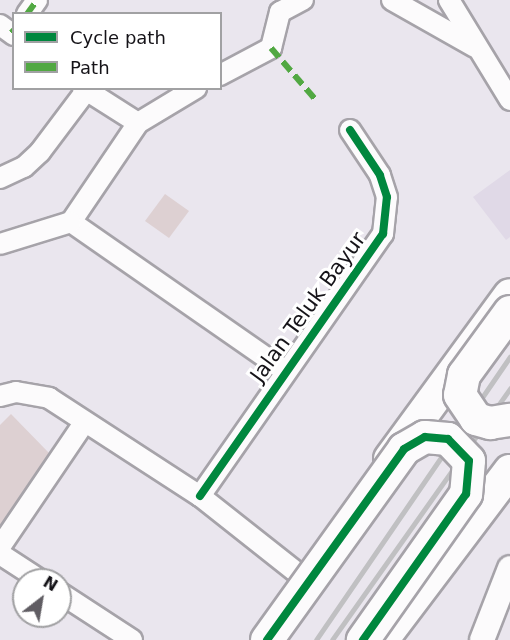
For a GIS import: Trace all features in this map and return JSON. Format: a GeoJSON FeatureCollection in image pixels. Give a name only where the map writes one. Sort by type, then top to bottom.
{"type":"FeatureCollection","features":[{"type":"Feature","properties":{"kind":"main road"},"geometry":{"type":"LineString","coordinates":[[259,640],[510,295]]}},
{"type":"Feature","properties":{"kind":"main road"},"geometry":{"type":"LineString","coordinates":[[510,312],[464,375],[460,395],[476,418],[490,423],[510,420]]}},
{"type":"Feature","properties":{"kind":"main road"},"geometry":{"type":"LineString","coordinates":[[267,640],[404,449],[425,437],[448,439],[468,461],[466,494],[363,640]]}},
{"type":"Feature","properties":{"kind":"main road"},"geometry":{"type":"LineString","coordinates":[[382,640],[510,471]]}},
{"type":"Feature","properties":{"kind":"street"},"geometry":{"type":"LineString","coordinates":[[29,12],[38,0]]}},
{"type":"Feature","properties":{"kind":"street"},"geometry":{"type":"LineString","coordinates":[[222,74],[271,48],[280,12],[303,0]]}},
{"type":"Feature","properties":{"kind":"street"},"geometry":{"type":"LineString","coordinates":[[392,0],[477,49]]}},
{"type":"Feature","properties":{"kind":"street"},"geometry":{"type":"LineString","coordinates":[[449,0],[510,100]]}},
{"type":"Feature","properties":{"kind":"street"},"geometry":{"type":"LineString","coordinates":[[0,178],[24,167],[40,152],[85,90],[138,123]]}},
{"type":"Feature","properties":{"kind":"street"},"geometry":{"type":"LineString","coordinates":[[0,244],[71,222],[138,123],[193,90]]}},
{"type":"Feature","properties":{"kind":"street","name":"Jalan Teluk Bayur"},"geometry":{"type":"LineString","coordinates":[[200,496],[284,370],[383,234],[387,197],[380,175],[350,130]]}},
{"type":"Feature","properties":{"kind":"street","name":"Jalan Teluk Bayur"},"geometry":{"type":"LineString","coordinates":[[71,222],[284,370]]}},
{"type":"Feature","properties":{"kind":"street"},"geometry":{"type":"LineString","coordinates":[[0,396],[16,392],[49,398],[84,423],[200,496],[304,578]]}},
{"type":"Feature","properties":{"kind":"street"},"geometry":{"type":"LineString","coordinates":[[0,548],[84,423]]}},
{"type":"Feature","properties":{"kind":"street"},"geometry":{"type":"LineString","coordinates":[[0,554],[22,568]]}},
{"type":"Feature","properties":{"kind":"street"},"geometry":{"type":"LineString","coordinates":[[482,640],[510,567]]}},
{"type":"Feature","properties":{"kind":"street"},"geometry":{"type":"LineString","coordinates":[[72,601],[132,640]]}},
{"type":"Feature","properties":{"kind":"shaded area"},"geometry":{"type":"Polygon","coordinates":[[[510,170],[510,237],[506,240],[473,197],[510,170]]]}},
{"type":"Feature","properties":{"kind":"building"},"geometry":{"type":"Polygon","coordinates":[[[165,194],[189,211],[169,238],[145,221],[165,194]]]}},
{"type":"Feature","properties":{"kind":"building"},"geometry":{"type":"Polygon","coordinates":[[[11,414],[49,453],[0,526],[0,425],[11,414]]]}},
{"type":"Feature","properties":{"kind":"railway"},"geometry":{"type":"LineString","coordinates":[[316,640],[510,357]]}},
{"type":"Feature","properties":{"kind":"railway"},"geometry":{"type":"LineString","coordinates":[[332,640],[510,389]]}},
{"type":"Feature","properties":{"kind":"marked path"},"geometry":{"type":"LineString","coordinates":[[28,12],[37,0]]}},
{"type":"Feature","properties":{"kind":"marked path"},"geometry":{"type":"LineString","coordinates":[[271,48],[315,99]]}},
{"type":"Feature","properties":{"kind":"cycle path"},"geometry":{"type":"LineString","coordinates":[[200,496],[383,234],[387,197],[380,175],[350,130]]}},
{"type":"Feature","properties":{"kind":"cycle path"},"geometry":{"type":"LineString","coordinates":[[267,640],[404,449],[425,437],[448,439],[469,461],[466,494],[363,640]]}}]}
